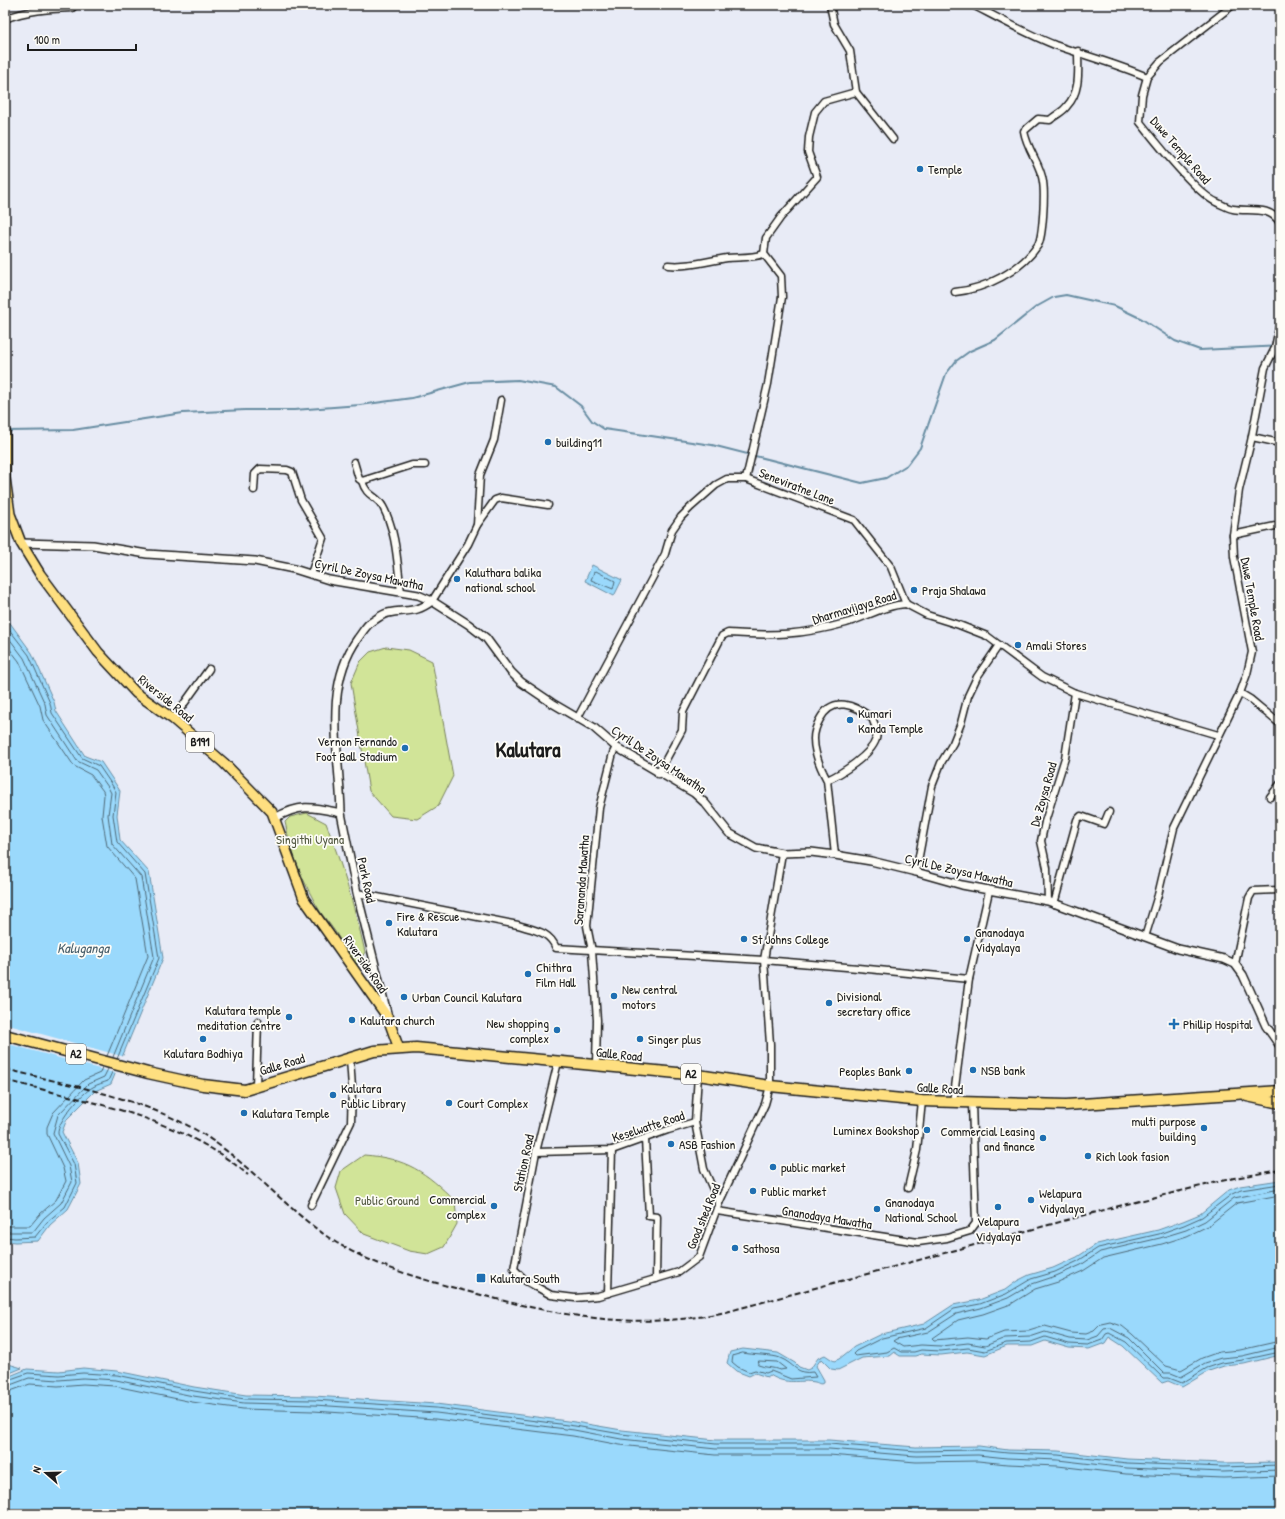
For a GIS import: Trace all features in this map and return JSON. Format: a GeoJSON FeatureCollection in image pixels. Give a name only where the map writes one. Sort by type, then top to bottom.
{"type":"FeatureCollection","features":[{"type":"Feature","properties":{"kind":"highway","name":"Galle Road"},"geometry":{"type":"LineString","coordinates":[[5,1035],[148,1073],[223,1088],[244,1090],[374,1051],[416,1048],[470,1052],[558,1062],[596,1064],[698,1075],[770,1086],[953,1103],[1066,1105],[1241,1095],[1280,1091]]}},
{"type":"Feature","properties":{"kind":"highway","name":"Galle Road"},"geometry":{"type":"LineString","coordinates":[[1241,1095],[1280,1104]]}},
{"type":"Feature","properties":{"kind":"main road","name":"Riverside Road"},"geometry":{"type":"LineString","coordinates":[[5,432],[5,478],[10,514],[21,543],[40,574],[98,652],[136,693],[173,719],[224,763],[272,812],[304,899],[388,1018],[399,1049]]}},
{"type":"Feature","properties":{"kind":"street"},"geometry":{"type":"LineString","coordinates":[[5,19],[17,14],[42,9],[72,8],[75,5]]}},
{"type":"Feature","properties":{"kind":"street"},"geometry":{"type":"LineString","coordinates":[[830,5],[834,24],[850,51],[856,92],[893,139]]}},
{"type":"Feature","properties":{"kind":"street"},"geometry":{"type":"LineString","coordinates":[[973,5],[1018,29],[1055,45],[1078,51],[1147,77]]}},
{"type":"Feature","properties":{"kind":"street","name":"Duwe Temple Road"},"geometry":{"type":"LineString","coordinates":[[1232,5],[1160,62],[1147,77],[1142,95],[1140,122],[1182,172],[1204,194],[1214,201],[1231,209],[1266,210],[1280,222]]}},
{"type":"Feature","properties":{"kind":"street"},"geometry":{"type":"LineString","coordinates":[[955,292],[984,284],[1012,271],[1021,264],[1038,245],[1043,232],[1043,183],[1038,165],[1025,138],[1024,131],[1038,119],[1050,120],[1067,107],[1074,96],[1078,84],[1078,51]]}},
{"type":"Feature","properties":{"kind":"street"},"geometry":{"type":"LineString","coordinates":[[746,479],[774,351],[782,297],[781,276],[764,254],[766,238],[781,217],[816,177],[808,152],[809,137],[815,112],[824,101],[856,92]]}},
{"type":"Feature","properties":{"kind":"street"},"geometry":{"type":"LineString","coordinates":[[668,265],[700,264],[725,258],[764,254]]}},
{"type":"Feature","properties":{"kind":"street","name":"Duwe Temple Road"},"geometry":{"type":"LineString","coordinates":[[1145,937],[1158,895],[1174,828],[1218,735],[1240,693],[1247,674],[1252,652],[1234,557],[1233,535],[1239,490],[1252,437],[1265,368],[1275,348],[1280,322]]}},
{"type":"Feature","properties":{"kind":"street"},"geometry":{"type":"LineString","coordinates":[[477,525],[480,475],[494,440],[502,400]]}},
{"type":"Feature","properties":{"kind":"street"},"geometry":{"type":"LineString","coordinates":[[1252,437],[1280,444]]}},
{"type":"Feature","properties":{"kind":"street"},"geometry":{"type":"LineString","coordinates":[[354,462],[359,479],[362,481],[365,491],[382,506],[392,530],[398,555],[400,592]]}},
{"type":"Feature","properties":{"kind":"street"},"geometry":{"type":"LineString","coordinates":[[362,481],[412,465],[425,465]]}},
{"type":"Feature","properties":{"kind":"street"},"geometry":{"type":"LineString","coordinates":[[254,490],[255,474],[260,469],[287,470],[292,472],[301,500],[323,538],[311,574]]}},
{"type":"Feature","properties":{"kind":"street","name":"Seneviratne Lane"},"geometry":{"type":"LineString","coordinates":[[577,718],[665,554],[672,530],[680,517],[716,485],[727,479],[746,479],[854,520],[891,567],[906,604]]}},
{"type":"Feature","properties":{"kind":"street"},"geometry":{"type":"LineString","coordinates":[[432,601],[468,544],[477,525],[495,500],[501,498],[548,505]]}},
{"type":"Feature","properties":{"kind":"street"},"geometry":{"type":"LineString","coordinates":[[1233,535],[1280,524]]}},
{"type":"Feature","properties":{"kind":"street","name":"Cyril De Zoysa Mawatha"},"geometry":{"type":"LineString","coordinates":[[21,543],[93,545],[147,554],[255,561],[294,569],[329,580],[418,595],[432,601],[468,624],[486,638],[499,652],[511,672],[521,682],[593,727],[616,747],[658,774],[694,793],[729,833],[756,848],[782,853],[811,852],[835,855],[916,872],[989,891],[1051,902],[1178,949],[1224,959],[1235,964]]}},
{"type":"Feature","properties":{"kind":"street","name":"Park Road"},"geometry":{"type":"LineString","coordinates":[[388,1018],[357,893],[341,813],[340,779],[335,723],[337,692],[345,661],[350,649],[368,624],[387,613],[421,609],[432,601]]}},
{"type":"Feature","properties":{"kind":"street","name":"Dharmavijaya Road"},"geometry":{"type":"LineString","coordinates":[[658,774],[682,730],[683,712],[722,636],[728,634],[768,636],[813,632],[879,612],[893,604],[906,604]]}},
{"type":"Feature","properties":{"kind":"street"},"geometry":{"type":"LineString","coordinates":[[906,604],[927,615],[987,636],[1013,657],[1042,677],[1075,694],[1218,735]]}},
{"type":"Feature","properties":{"kind":"street"},"geometry":{"type":"LineString","coordinates":[[916,872],[932,786],[941,763],[953,743],[961,723],[968,696],[977,677],[999,645]]}},
{"type":"Feature","properties":{"kind":"street"},"geometry":{"type":"LineString","coordinates":[[173,719],[209,669]]}},
{"type":"Feature","properties":{"kind":"street"},"geometry":{"type":"LineString","coordinates":[[1240,693],[1250,699],[1280,724]]}},
{"type":"Feature","properties":{"kind":"street","name":"De Zoysa Road"},"geometry":{"type":"LineString","coordinates":[[1051,902],[1047,868],[1041,841],[1045,822],[1065,758],[1069,723],[1075,694]]}},
{"type":"Feature","properties":{"kind":"street"},"geometry":{"type":"LineString","coordinates":[[827,780],[839,775],[862,757],[876,740],[877,732],[872,718],[851,706],[841,704],[830,706],[824,712],[815,729],[814,740],[817,758],[827,780],[835,855]]}},
{"type":"Feature","properties":{"kind":"street","name":"Sarananda Mawatha"},"geometry":{"type":"LineString","coordinates":[[596,1064],[597,1020],[592,951],[587,926],[592,862],[599,808],[613,752],[616,747]]}},
{"type":"Feature","properties":{"kind":"street"},"geometry":{"type":"LineString","coordinates":[[1270,797],[1280,784]]}},
{"type":"Feature","properties":{"kind":"street"},"geometry":{"type":"LineString","coordinates":[[275,818],[298,807],[314,808],[341,813]]}},
{"type":"Feature","properties":{"kind":"street"},"geometry":{"type":"LineString","coordinates":[[1051,902],[1077,820],[1081,816],[1104,824],[1108,812]]}},
{"type":"Feature","properties":{"kind":"street","name":"Good shed Road"},"geometry":{"type":"LineString","coordinates":[[514,1269],[526,1281],[551,1295],[575,1298],[598,1296],[656,1280],[679,1272],[699,1257],[718,1211],[719,1203],[765,1104],[770,1086],[770,1044],[764,960],[782,853]]}},
{"type":"Feature","properties":{"kind":"street"},"geometry":{"type":"LineString","coordinates":[[1280,890],[1253,891],[1249,898],[1235,964],[1243,975],[1266,1026],[1280,1046]]}},
{"type":"Feature","properties":{"kind":"street"},"geometry":{"type":"LineString","coordinates":[[953,1103],[969,979],[989,891]]}},
{"type":"Feature","properties":{"kind":"street"},"geometry":{"type":"LineString","coordinates":[[357,893],[518,925],[543,933],[552,939],[556,948],[764,960],[969,979]]}},
{"type":"Feature","properties":{"kind":"street"},"geometry":{"type":"LineString","coordinates":[[256,1086],[258,1021]]}},
{"type":"Feature","properties":{"kind":"street"},"geometry":{"type":"LineString","coordinates":[[311,1205],[351,1122],[352,1088],[350,1058]]}},
{"type":"Feature","properties":{"kind":"street","name":"Station Road"},"geometry":{"type":"LineString","coordinates":[[514,1269],[536,1152],[558,1062]]}},
{"type":"Feature","properties":{"kind":"street"},"geometry":{"type":"LineString","coordinates":[[698,1075],[695,1122],[704,1169],[719,1203]]}},
{"type":"Feature","properties":{"kind":"street"},"geometry":{"type":"LineString","coordinates":[[908,1188],[917,1150],[922,1101]]}},
{"type":"Feature","properties":{"kind":"street","name":"Gnanodaya Mawatha"},"geometry":{"type":"LineString","coordinates":[[718,1211],[918,1242],[942,1239],[970,1231],[976,1223],[972,1103]]}},
{"type":"Feature","properties":{"kind":"street","name":"Keselwatte Road"},"geometry":{"type":"LineString","coordinates":[[536,1152],[612,1150],[695,1122]]}},
{"type":"Feature","properties":{"kind":"street"},"geometry":{"type":"LineString","coordinates":[[645,1139],[649,1216],[657,1217],[656,1280]]}},
{"type":"Feature","properties":{"kind":"street"},"geometry":{"type":"LineString","coordinates":[[608,1292],[612,1150]]}},
{"type":"Feature","properties":{"kind":"green space","name":"Vernon Fernando Foot Ball Stadium"},"geometry":{"type":"Polygon","coordinates":[[[386,647],[409,650],[432,661],[453,776],[438,806],[417,819],[391,816],[369,791],[351,683],[360,662],[370,652],[386,647]]]}},
{"type":"Feature","properties":{"kind":"green space","name":"Singithi Uyana"},"geometry":{"type":"Polygon","coordinates":[[[307,813],[326,823],[337,855],[365,952],[358,964],[348,956],[333,928],[321,913],[309,891],[295,857],[285,822],[290,817],[307,813]]]}},
{"type":"Feature","properties":{"kind":"green space","name":"Public Ground"},"geometry":{"type":"Polygon","coordinates":[[[364,1155],[392,1159],[414,1168],[425,1174],[455,1201],[457,1224],[444,1247],[428,1254],[409,1251],[364,1234],[345,1214],[336,1188],[341,1171],[364,1155]]]}},
{"type":"Feature","properties":{"kind":"water"},"geometry":{"type":"Polygon","coordinates":[[[592,565],[622,580],[614,596],[585,581],[592,565]]]}},
{"type":"Feature","properties":{"kind":"water","name":"Kaluganga"},"geometry":{"type":"Polygon","coordinates":[[[5,616],[32,653],[54,702],[56,711],[85,756],[101,762],[120,791],[117,815],[120,840],[149,872],[163,958],[111,1084],[95,1091],[67,1119],[62,1132],[78,1163],[81,1184],[68,1209],[50,1225],[38,1241],[15,1242],[5,1241],[5,616]]]}},
{"type":"Feature","properties":{"kind":"water"},"geometry":{"type":"Polygon","coordinates":[[[1280,1180],[1280,1355],[1244,1364],[1224,1366],[1209,1371],[1182,1387],[1168,1381],[1162,1383],[1123,1346],[1109,1337],[1105,1343],[1089,1349],[1069,1348],[1045,1341],[1032,1346],[1007,1346],[985,1355],[967,1352],[941,1355],[921,1354],[915,1356],[900,1356],[894,1352],[889,1356],[862,1358],[838,1370],[831,1369],[821,1359],[816,1366],[824,1380],[824,1383],[821,1384],[809,1381],[787,1381],[770,1375],[767,1377],[755,1373],[749,1376],[736,1371],[727,1363],[730,1352],[743,1349],[778,1353],[799,1367],[807,1370],[811,1368],[818,1358],[825,1355],[834,1361],[839,1359],[854,1347],[881,1334],[924,1324],[953,1305],[979,1300],[1005,1290],[1017,1281],[1029,1275],[1053,1268],[1077,1257],[1097,1244],[1158,1230],[1200,1214],[1229,1190],[1240,1186],[1280,1180]]]}},
{"type":"Feature","properties":{"kind":"water"},"geometry":{"type":"Polygon","coordinates":[[[5,1363],[22,1368],[5,1375],[5,1363]]]}},
{"type":"Feature","properties":{"kind":"water"},"geometry":{"type":"Polygon","coordinates":[[[83,1368],[117,1371],[194,1387],[246,1395],[314,1396],[436,1404],[575,1422],[622,1430],[716,1440],[829,1440],[916,1447],[979,1446],[1008,1450],[1059,1451],[1127,1459],[1223,1463],[1280,1462],[1280,1514],[5,1514],[5,1378],[27,1369],[59,1371],[83,1368]]]}},
{"type":"Feature","properties":{"kind":"pier"},"geometry":{"type":"Polygon","coordinates":[[[5,1024],[125,1057],[118,1074],[5,1043],[5,1024]]]}},
{"type":"Feature","properties":{"kind":"waterway"},"geometry":{"type":"LineString","coordinates":[[7,431],[73,430],[183,413],[245,410],[294,410],[360,405],[412,398],[470,382],[518,380],[556,387],[581,406],[592,421],[604,429],[712,445],[862,483],[886,478],[907,465],[920,448],[946,374],[956,361],[970,351],[995,340],[1036,307],[1054,297],[1066,295],[1115,306],[1142,319],[1175,341],[1200,350],[1280,346]]}},
{"type":"Feature","properties":{"kind":"railway"},"geometry":{"type":"LineString","coordinates":[[5,1069],[127,1100],[151,1109],[196,1130],[233,1156],[318,1230],[337,1243],[384,1266],[416,1277],[499,1300],[594,1318],[658,1321],[692,1318],[726,1312],[1119,1206],[1234,1178],[1280,1170]]}},
{"type":"Feature","properties":{"kind":"railway"},"geometry":{"type":"LineString","coordinates":[[5,1080],[101,1104],[164,1125],[222,1155],[248,1175]]}},
{"type":"Feature","properties":{"kind":"place","name":"Temple"},"geometry":{"type":"Point","coordinates":[920,169]}},
{"type":"Feature","properties":{"kind":"place","name":"building11"},"geometry":{"type":"Point","coordinates":[548,442]}},
{"type":"Feature","properties":{"kind":"place","name":"Kaluthara balika national school"},"geometry":{"type":"Point","coordinates":[457,579]}},
{"type":"Feature","properties":{"kind":"place","name":"Praja Shalawa"},"geometry":{"type":"Point","coordinates":[914,590]}},
{"type":"Feature","properties":{"kind":"place","name":"Amali Stores"},"geometry":{"type":"Point","coordinates":[1018,645]}},
{"type":"Feature","properties":{"kind":"place","name":"Kumari Kanda Temple"},"geometry":{"type":"Point","coordinates":[850,720]}},
{"type":"Feature","properties":{"kind":"place","name":"Vernon Fernando Foot Ball Stadium"},"geometry":{"type":"Point","coordinates":[405,748]}},
{"type":"Feature","properties":{"kind":"place","name":"Fire & Rescue Kalutara"},"geometry":{"type":"Point","coordinates":[389,923]}},
{"type":"Feature","properties":{"kind":"place","name":"St Johns College"},"geometry":{"type":"Point","coordinates":[744,939]}},
{"type":"Feature","properties":{"kind":"place","name":"Gnanodaya Vidyalaya"},"geometry":{"type":"Point","coordinates":[967,939]}},
{"type":"Feature","properties":{"kind":"place","name":"Chithra Film Hall"},"geometry":{"type":"Point","coordinates":[528,974]}},
{"type":"Feature","properties":{"kind":"place","name":"New central motors"},"geometry":{"type":"Point","coordinates":[614,996]}},
{"type":"Feature","properties":{"kind":"place","name":"Urban Council Kalutara"},"geometry":{"type":"Point","coordinates":[404,997]}},
{"type":"Feature","properties":{"kind":"place","name":"Divisional secretary office"},"geometry":{"type":"Point","coordinates":[829,1003]}},
{"type":"Feature","properties":{"kind":"place","name":"Kalutara temple meditation centre"},"geometry":{"type":"Point","coordinates":[289,1017]}},
{"type":"Feature","properties":{"kind":"place","name":"Kalutara church"},"geometry":{"type":"Point","coordinates":[352,1020]}},
{"type":"Feature","properties":{"kind":"place","name":"Phillip Hospital"},"geometry":{"type":"Point","coordinates":[1174,1024]}},
{"type":"Feature","properties":{"kind":"place","name":"New shopping complex"},"geometry":{"type":"Point","coordinates":[557,1030]}},
{"type":"Feature","properties":{"kind":"place","name":"Kalutara Bodhiya"},"geometry":{"type":"Point","coordinates":[203,1039]}},
{"type":"Feature","properties":{"kind":"place","name":"Singer plus"},"geometry":{"type":"Point","coordinates":[640,1039]}},
{"type":"Feature","properties":{"kind":"place","name":"NSB bank"},"geometry":{"type":"Point","coordinates":[973,1070]}},
{"type":"Feature","properties":{"kind":"place","name":"Peoples Bank"},"geometry":{"type":"Point","coordinates":[909,1071]}},
{"type":"Feature","properties":{"kind":"place","name":"Kalutara Public Library"},"geometry":{"type":"Point","coordinates":[333,1095]}},
{"type":"Feature","properties":{"kind":"place","name":"Court Complex"},"geometry":{"type":"Point","coordinates":[449,1103]}},
{"type":"Feature","properties":{"kind":"place","name":"Kalutara Temple"},"geometry":{"type":"Point","coordinates":[244,1113]}},
{"type":"Feature","properties":{"kind":"place","name":"multi purpose building"},"geometry":{"type":"Point","coordinates":[1204,1128]}},
{"type":"Feature","properties":{"kind":"place","name":"Luminex Bookshop"},"geometry":{"type":"Point","coordinates":[927,1130]}},
{"type":"Feature","properties":{"kind":"place","name":"Commercial Leasing and finance"},"geometry":{"type":"Point","coordinates":[1043,1138]}},
{"type":"Feature","properties":{"kind":"place","name":"ASB Fashion"},"geometry":{"type":"Point","coordinates":[671,1144]}},
{"type":"Feature","properties":{"kind":"place","name":"Rich look fasion"},"geometry":{"type":"Point","coordinates":[1088,1156]}},
{"type":"Feature","properties":{"kind":"place","name":"public market"},"geometry":{"type":"Point","coordinates":[773,1167]}},
{"type":"Feature","properties":{"kind":"place","name":"Public market"},"geometry":{"type":"Point","coordinates":[753,1191]}},
{"type":"Feature","properties":{"kind":"place","name":"Welapura Vidyalaya"},"geometry":{"type":"Point","coordinates":[1031,1200]}},
{"type":"Feature","properties":{"kind":"place","name":"Commercial complex"},"geometry":{"type":"Point","coordinates":[494,1206]}},
{"type":"Feature","properties":{"kind":"place","name":"Velapura Vidyalaya"},"geometry":{"type":"Point","coordinates":[998,1207]}},
{"type":"Feature","properties":{"kind":"place","name":"Gnanodaya National School"},"geometry":{"type":"Point","coordinates":[877,1209]}},
{"type":"Feature","properties":{"kind":"place","name":"Sathosa"},"geometry":{"type":"Point","coordinates":[735,1248]}},
{"type":"Feature","properties":{"kind":"place","name":"Kalutara South"},"geometry":{"type":"Point","coordinates":[481,1278]}},
{"type":"Feature","properties":{"kind":"district","name":"Kalutara"},"geometry":{"type":"Point","coordinates":[528,750]}}]}
